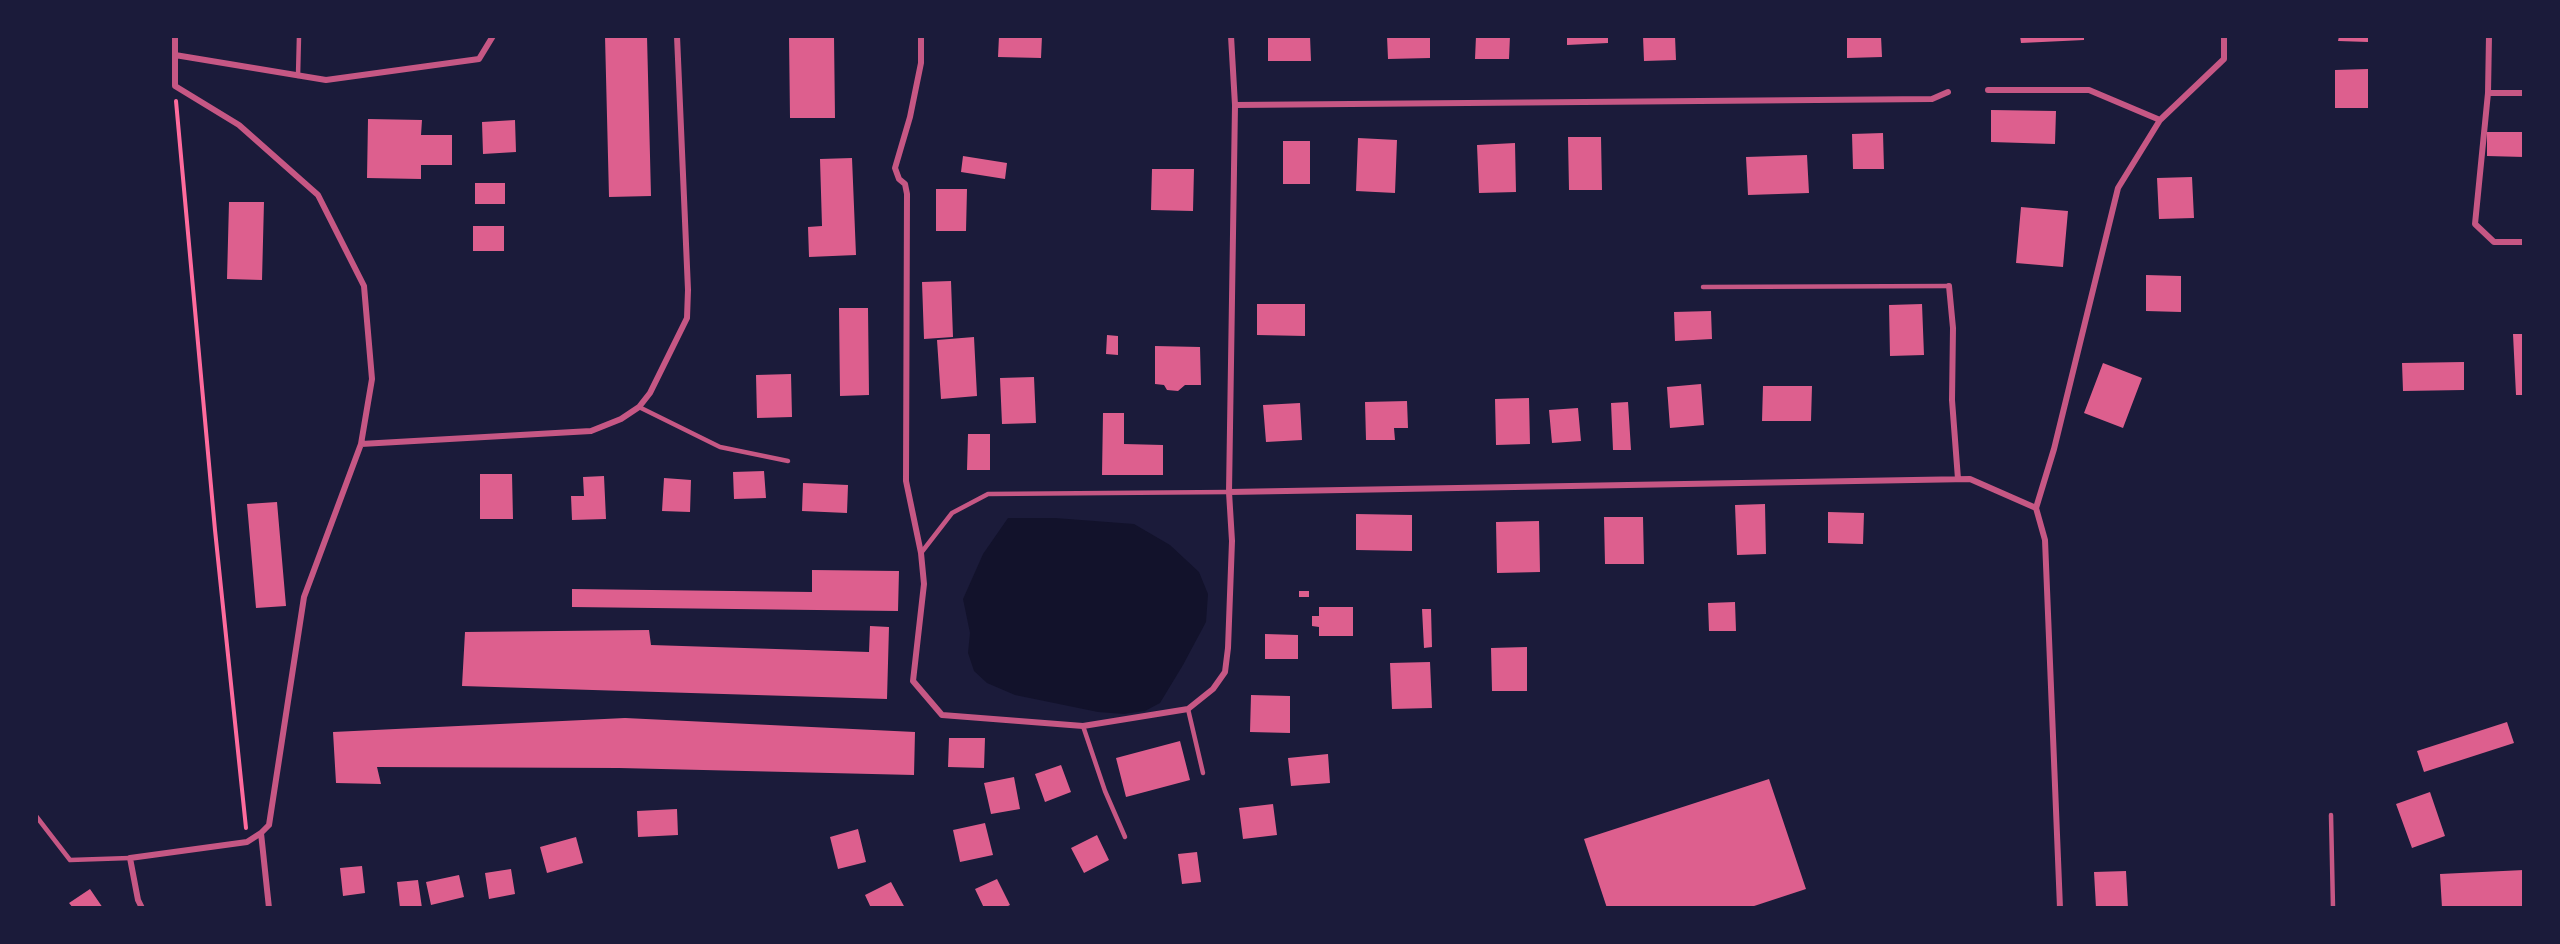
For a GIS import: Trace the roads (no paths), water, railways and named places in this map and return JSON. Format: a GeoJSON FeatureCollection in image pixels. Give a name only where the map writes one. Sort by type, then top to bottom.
{"type":"FeatureCollection","features":[{"type":"Feature","properties":{"kind":"street"},"geometry":{"type":"LineString","coordinates":[[142,908],[138,900],[130,858],[247,842],[269,825],[304,597],[361,444],[372,379],[364,286],[318,195],[239,126],[175,86],[175,36]]}},
{"type":"Feature","properties":{"kind":"street"},"geometry":{"type":"LineString","coordinates":[[175,54],[326,80],[479,59],[493,36]]}},
{"type":"Feature","properties":{"kind":"street"},"geometry":{"type":"LineString","coordinates":[[361,444],[591,431],[621,419],[639,407],[650,393],[687,318],[688,290],[677,36]]}},
{"type":"Feature","properties":{"kind":"street"},"geometry":{"type":"LineString","coordinates":[[921,36],[921,63],[910,117],[895,168],[899,179],[905,184],[907,194],[906,481],[921,553],[924,584],[913,681],[942,715],[1083,726],[1188,709],[1213,689],[1225,672],[1232,541],[1229,492],[1235,105],[1232,36]]}},
{"type":"Feature","properties":{"kind":"street"},"geometry":{"type":"LineString","coordinates":[[2060,908],[2045,540],[2036,508],[2054,449],[2118,188],[2160,120],[2224,59],[2224,36]]}},
{"type":"Feature","properties":{"kind":"street"},"geometry":{"type":"LineString","coordinates":[[2489,36],[2488,93],[2475,224],[2494,242],[2524,242]]}},
{"type":"Feature","properties":{"kind":"street"},"geometry":{"type":"LineString","coordinates":[[1988,90],[2089,90],[2160,120]]}},
{"type":"Feature","properties":{"kind":"street"},"geometry":{"type":"LineString","coordinates":[[1235,105],[1932,99],[1948,92]]}},
{"type":"Feature","properties":{"kind":"street"},"geometry":{"type":"LineString","coordinates":[[2488,93],[2524,93]]}},
{"type":"Feature","properties":{"kind":"street"},"geometry":{"type":"LineString","coordinates":[[1949,286],[1953,328],[1952,400],[1958,479]]}},
{"type":"Feature","properties":{"kind":"street"},"geometry":{"type":"LineString","coordinates":[[1229,492],[1970,479],[2036,508]]}},
{"type":"Feature","properties":{"kind":"street"},"geometry":{"type":"LineString","coordinates":[[261,833],[269,908]]}},
{"type":"Feature","properties":{"kind":"lane"},"geometry":{"type":"LineString","coordinates":[[298,76],[299,36]]}},
{"type":"Feature","properties":{"kind":"lane"},"geometry":{"type":"LineString","coordinates":[[1703,287],[1949,286]]}},
{"type":"Feature","properties":{"kind":"lane"},"geometry":{"type":"LineString","coordinates":[[639,407],[720,447],[788,461]]}},
{"type":"Feature","properties":{"kind":"lane"},"geometry":{"type":"LineString","coordinates":[[921,553],[952,513],[988,494],[1229,492]]}},
{"type":"Feature","properties":{"kind":"lane"},"geometry":{"type":"LineString","coordinates":[[1188,709],[1203,773]]}},
{"type":"Feature","properties":{"kind":"lane"},"geometry":{"type":"LineString","coordinates":[[1083,726],[1105,791],[1125,837]]}},
{"type":"Feature","properties":{"kind":"lane"},"geometry":{"type":"LineString","coordinates":[[2331,815],[2333,908]]}},
{"type":"Feature","properties":{"kind":"lane"},"geometry":{"type":"LineString","coordinates":[[36,816],[70,860],[130,858]]}}]}
